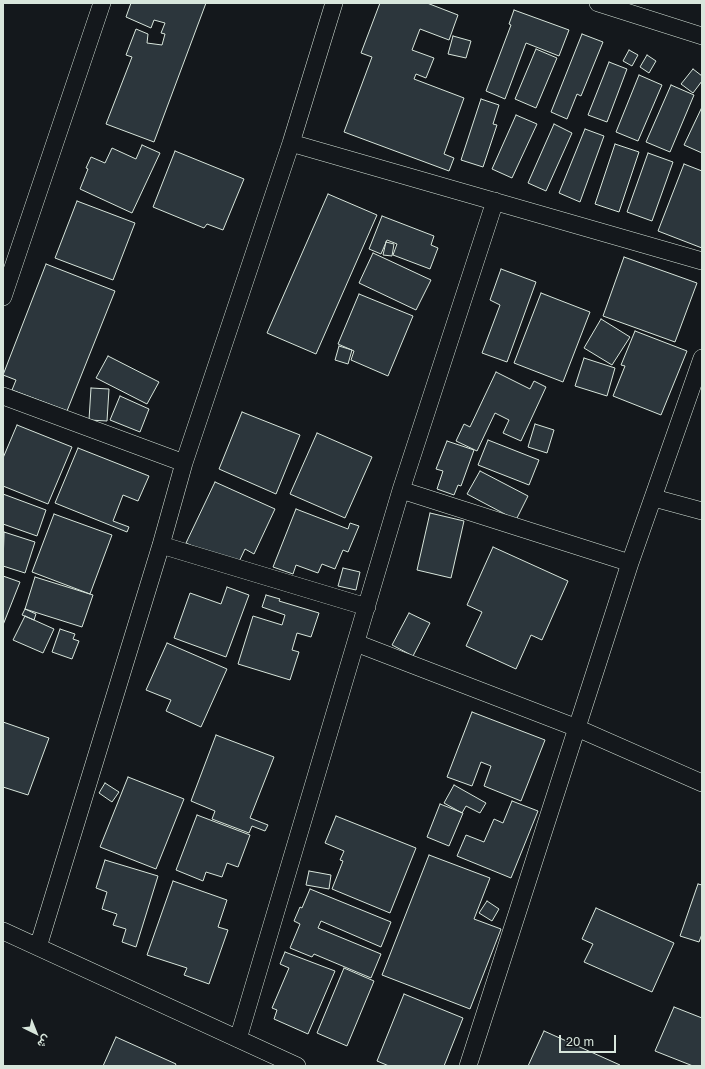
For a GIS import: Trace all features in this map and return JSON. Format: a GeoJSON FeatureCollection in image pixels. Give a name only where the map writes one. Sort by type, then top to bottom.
{"type":"FeatureCollection","features":[{"type":"Feature","properties":{"kind":"street"},"geometry":{"type":"LineString","coordinates":[[3,297],[102,3]]}},
{"type":"Feature","properties":{"kind":"street"},"geometry":{"type":"LineString","coordinates":[[38,947],[161,545],[184,463],[291,142],[334,3]]}},
{"type":"Feature","properties":{"kind":"street"},"geometry":{"type":"LineString","coordinates":[[598,3],[702,36]]}},
{"type":"Feature","properties":{"kind":"street"},"geometry":{"type":"LineString","coordinates":[[291,142],[702,261]]}},
{"type":"Feature","properties":{"kind":"street"},"geometry":{"type":"LineString","coordinates":[[238,1039],[401,490],[495,201]]}},
{"type":"Feature","properties":{"kind":"street"},"geometry":{"type":"LineString","coordinates":[[468,1066],[630,563],[702,358]]}},
{"type":"Feature","properties":{"kind":"street"},"geometry":{"type":"LineString","coordinates":[[3,396],[184,463]]}},
{"type":"Feature","properties":{"kind":"street"},"geometry":{"type":"LineString","coordinates":[[401,490],[630,563]]}},
{"type":"Feature","properties":{"kind":"street"},"geometry":{"type":"LineString","coordinates":[[654,498],[702,511]]}},
{"type":"Feature","properties":{"kind":"street"},"geometry":{"type":"LineString","coordinates":[[161,545],[367,607]]}},
{"type":"Feature","properties":{"kind":"street"},"geometry":{"type":"LineString","coordinates":[[356,643],[577,728],[702,783]]}},
{"type":"Feature","properties":{"kind":"street"},"geometry":{"type":"LineString","coordinates":[[3,931],[297,1066]]}},
{"type":"Feature","properties":{"kind":"building"},"geometry":{"type":"Polygon","coordinates":[[[131,3],[206,3],[154,142],[106,124],[132,57],[126,55],[136,29],[148,34],[147,43],[162,45],[165,34],[161,33],[165,23],[154,20],[151,28],[126,17],[131,3]]]}},
{"type":"Feature","properties":{"kind":"building"},"geometry":{"type":"Polygon","coordinates":[[[380,3],[427,3],[458,15],[449,40],[420,29],[412,50],[434,58],[426,78],[416,74],[414,79],[464,98],[444,154],[454,158],[449,171],[344,132],[372,57],[361,53],[380,3]]]}},
{"type":"Feature","properties":{"kind":"building"},"geometry":{"type":"Polygon","coordinates":[[[514,10],[569,30],[559,56],[526,43],[505,99],[486,91],[511,25],[509,24],[514,10]]]}},
{"type":"Feature","properties":{"kind":"building"},"geometry":{"type":"Polygon","coordinates":[[[582,34],[603,42],[581,96],[577,94],[567,119],[551,112],[582,34]]]}},
{"type":"Feature","properties":{"kind":"building"},"geometry":{"type":"Polygon","coordinates":[[[453,36],[471,41],[466,58],[448,54],[453,36]]]}},
{"type":"Feature","properties":{"kind":"building"},"geometry":{"type":"Polygon","coordinates":[[[536,49],[557,58],[536,108],[515,99],[536,49]]]}},
{"type":"Feature","properties":{"kind":"building"},"geometry":{"type":"Polygon","coordinates":[[[629,50],[638,55],[632,66],[623,61],[629,50]]]}},
{"type":"Feature","properties":{"kind":"building"},"geometry":{"type":"Polygon","coordinates":[[[647,55],[656,61],[649,73],[640,67],[647,55]]]}},
{"type":"Feature","properties":{"kind":"building"},"geometry":{"type":"Polygon","coordinates":[[[609,62],[627,69],[607,122],[588,115],[609,62]]]}},
{"type":"Feature","properties":{"kind":"building"},"geometry":{"type":"Polygon","coordinates":[[[693,69],[702,76],[702,81],[693,93],[681,84],[693,69]]]}},
{"type":"Feature","properties":{"kind":"building"},"geometry":{"type":"Polygon","coordinates":[[[639,75],[662,85],[638,141],[616,132],[639,75]]]}},
{"type":"Feature","properties":{"kind":"building"},"geometry":{"type":"Polygon","coordinates":[[[671,85],[694,95],[670,152],[646,142],[671,85]]]}},
{"type":"Feature","properties":{"kind":"building"},"geometry":{"type":"Polygon","coordinates":[[[481,99],[499,105],[493,124],[497,125],[483,167],[461,160],[481,99]]]}},
{"type":"Feature","properties":{"kind":"building"},"geometry":{"type":"Polygon","coordinates":[[[702,107],[702,153],[684,145],[702,107]]]}},
{"type":"Feature","properties":{"kind":"building"},"geometry":{"type":"Polygon","coordinates":[[[516,115],[537,124],[512,178],[492,169],[516,115]]]}},
{"type":"Feature","properties":{"kind":"building"},"geometry":{"type":"Polygon","coordinates":[[[554,124],[572,133],[546,191],[528,183],[554,124]]]}},
{"type":"Feature","properties":{"kind":"building"},"geometry":{"type":"Polygon","coordinates":[[[585,129],[604,136],[580,202],[559,193],[585,129]]]}},
{"type":"Feature","properties":{"kind":"building"},"geometry":{"type":"Polygon","coordinates":[[[615,144],[639,152],[619,212],[595,204],[615,144]]]}},
{"type":"Feature","properties":{"kind":"building"},"geometry":{"type":"Polygon","coordinates":[[[142,145],[160,153],[132,213],[80,189],[91,157],[105,163],[112,148],[136,159],[142,145]]]}},
{"type":"Feature","properties":{"kind":"building"},"geometry":{"type":"Polygon","coordinates":[[[175,151],[244,179],[223,230],[207,224],[204,228],[153,207],[175,151]]]}},
{"type":"Feature","properties":{"kind":"building"},"geometry":{"type":"Polygon","coordinates":[[[648,153],[673,162],[652,221],[627,212],[648,153]]]}},
{"type":"Feature","properties":{"kind":"building"},"geometry":{"type":"Polygon","coordinates":[[[684,164],[702,171],[702,248],[658,231],[684,164]]]}},
{"type":"Feature","properties":{"kind":"building"},"geometry":{"type":"Polygon","coordinates":[[[328,194],[377,215],[316,354],[267,333],[328,194]]]}},
{"type":"Feature","properties":{"kind":"building"},"geometry":{"type":"Polygon","coordinates":[[[77,201],[135,223],[113,280],[55,258],[77,201]]]}},
{"type":"Feature","properties":{"kind":"building"},"geometry":{"type":"Polygon","coordinates":[[[382,216],[434,236],[431,245],[438,248],[430,269],[393,255],[397,244],[387,240],[381,254],[369,249],[382,216]]]}},
{"type":"Feature","properties":{"kind":"building"},"geometry":{"type":"Polygon","coordinates":[[[386,242],[394,244],[392,256],[383,255],[386,242]]]}},
{"type":"Feature","properties":{"kind":"building"},"geometry":{"type":"Polygon","coordinates":[[[373,253],[431,280],[416,310],[359,283],[373,253]]]}},
{"type":"Feature","properties":{"kind":"building"},"geometry":{"type":"Polygon","coordinates":[[[624,257],[697,283],[675,342],[603,316],[624,257]]]}},
{"type":"Feature","properties":{"kind":"building"},"geometry":{"type":"Polygon","coordinates":[[[46,264],[115,291],[67,411],[12,390],[16,380],[3,375],[46,264]]]}},
{"type":"Feature","properties":{"kind":"building"},"geometry":{"type":"Polygon","coordinates":[[[501,269],[536,282],[507,362],[482,353],[500,305],[490,300],[501,269]]]}},
{"type":"Feature","properties":{"kind":"building"},"geometry":{"type":"Polygon","coordinates":[[[541,293],[590,312],[563,382],[514,363],[541,293]]]}},
{"type":"Feature","properties":{"kind":"building"},"geometry":{"type":"Polygon","coordinates":[[[359,294],[413,316],[388,376],[351,360],[354,351],[338,344],[359,294]]]}},
{"type":"Feature","properties":{"kind":"building"},"geometry":{"type":"Polygon","coordinates":[[[601,319],[630,337],[612,365],[584,348],[601,319]]]}},
{"type":"Feature","properties":{"kind":"building"},"geometry":{"type":"Polygon","coordinates":[[[635,331],[687,351],[661,415],[613,396],[625,366],[621,365],[635,331]]]}},
{"type":"Feature","properties":{"kind":"building"},"geometry":{"type":"Polygon","coordinates":[[[339,346],[352,350],[348,364],[335,360],[339,346]]]}},
{"type":"Feature","properties":{"kind":"building"},"geometry":{"type":"Polygon","coordinates":[[[108,356],[159,382],[147,404],[96,378],[108,356]]]}},
{"type":"Feature","properties":{"kind":"building"},"geometry":{"type":"Polygon","coordinates":[[[584,358],[615,368],[607,396],[575,386],[584,358]]]}},
{"type":"Feature","properties":{"kind":"building"},"geometry":{"type":"Polygon","coordinates":[[[496,372],[530,389],[534,381],[546,387],[521,441],[503,433],[509,420],[495,413],[477,451],[456,441],[464,424],[470,427],[496,372]]]}},
{"type":"Feature","properties":{"kind":"building"},"geometry":{"type":"Polygon","coordinates":[[[91,388],[109,389],[107,421],[89,420],[91,388]]]}},
{"type":"Feature","properties":{"kind":"building"},"geometry":{"type":"Polygon","coordinates":[[[120,396],[149,409],[140,432],[110,420],[120,396]]]}},
{"type":"Feature","properties":{"kind":"building"},"geometry":{"type":"Polygon","coordinates":[[[242,412],[300,435],[276,494],[219,469],[242,412]]]}},
{"type":"Feature","properties":{"kind":"building"},"geometry":{"type":"Polygon","coordinates":[[[535,424],[554,430],[547,453],[528,447],[535,424]]]}},
{"type":"Feature","properties":{"kind":"building"},"geometry":{"type":"Polygon","coordinates":[[[17,425],[72,447],[48,504],[3,486],[3,458],[17,425]]]}},
{"type":"Feature","properties":{"kind":"building"},"geometry":{"type":"Polygon","coordinates":[[[317,433],[372,457],[345,518],[290,494],[317,433]]]}},
{"type":"Feature","properties":{"kind":"building"},"geometry":{"type":"Polygon","coordinates":[[[488,440],[539,460],[529,485],[478,465],[488,440]]]}},
{"type":"Feature","properties":{"kind":"building"},"geometry":{"type":"Polygon","coordinates":[[[447,441],[474,450],[461,486],[458,485],[454,495],[437,489],[443,471],[436,469],[447,441]]]}},
{"type":"Feature","properties":{"kind":"building"},"geometry":{"type":"Polygon","coordinates":[[[78,448],[149,476],[138,501],[123,495],[113,521],[129,527],[127,532],[55,503],[78,448]]]}},
{"type":"Feature","properties":{"kind":"building"},"geometry":{"type":"Polygon","coordinates":[[[480,471],[528,496],[516,520],[467,494],[480,471]]]}},
{"type":"Feature","properties":{"kind":"building"},"geometry":{"type":"Polygon","coordinates":[[[215,482],[275,509],[254,554],[245,549],[237,566],[186,543],[215,482]]]}},
{"type":"Feature","properties":{"kind":"building"},"geometry":{"type":"Polygon","coordinates":[[[3,494],[46,510],[37,536],[3,524],[3,494]]]}},
{"type":"Feature","properties":{"kind":"building"},"geometry":{"type":"Polygon","coordinates":[[[296,509],[348,529],[350,523],[359,526],[348,552],[343,550],[335,569],[322,564],[318,573],[296,565],[293,574],[273,567],[296,509]]]}},
{"type":"Feature","properties":{"kind":"building"},"geometry":{"type":"Polygon","coordinates":[[[430,513],[464,521],[451,578],[417,570],[430,513]]]}},
{"type":"Feature","properties":{"kind":"building"},"geometry":{"type":"Polygon","coordinates":[[[54,514],[112,535],[90,594],[32,572],[54,514]]]}},
{"type":"Feature","properties":{"kind":"building"},"geometry":{"type":"Polygon","coordinates":[[[4,532],[35,542],[25,573],[3,566],[4,532]]]}},
{"type":"Feature","properties":{"kind":"building"},"geometry":{"type":"Polygon","coordinates":[[[493,547],[568,581],[542,640],[531,635],[516,669],[466,646],[482,612],[467,605],[493,547]]]}},
{"type":"Feature","properties":{"kind":"building"},"geometry":{"type":"Polygon","coordinates":[[[343,568],[360,572],[356,590],[338,586],[343,568]]]}},
{"type":"Feature","properties":{"kind":"building"},"geometry":{"type":"Polygon","coordinates":[[[3,576],[20,582],[3,625],[3,576]]]}},
{"type":"Feature","properties":{"kind":"building"},"geometry":{"type":"Polygon","coordinates":[[[35,577],[93,595],[82,627],[25,609],[35,577]]]}},
{"type":"Feature","properties":{"kind":"building"},"geometry":{"type":"Polygon","coordinates":[[[227,587],[249,595],[226,657],[174,638],[190,593],[221,604],[227,587]]]}},
{"type":"Feature","properties":{"kind":"building"},"geometry":{"type":"Polygon","coordinates":[[[266,595],[280,599],[279,601],[319,613],[311,637],[297,633],[292,650],[299,652],[290,680],[238,664],[253,616],[282,625],[285,615],[262,607],[266,595]]]}},
{"type":"Feature","properties":{"kind":"building"},"geometry":{"type":"Polygon","coordinates":[[[25,609],[36,614],[34,620],[22,615],[25,609]]]}},
{"type":"Feature","properties":{"kind":"building"},"geometry":{"type":"Polygon","coordinates":[[[409,613],[430,623],[413,656],[392,645],[409,613]]]}},
{"type":"Feature","properties":{"kind":"building"},"geometry":{"type":"Polygon","coordinates":[[[25,616],[54,629],[43,653],[13,640],[25,616]]]}},
{"type":"Feature","properties":{"kind":"building"},"geometry":{"type":"Polygon","coordinates":[[[60,629],[75,634],[73,639],[79,641],[72,659],[52,652],[60,629]]]}},
{"type":"Feature","properties":{"kind":"building"},"geometry":{"type":"Polygon","coordinates":[[[167,643],[227,669],[201,727],[166,711],[171,700],[146,690],[167,643]]]}},
{"type":"Feature","properties":{"kind":"building"},"geometry":{"type":"Polygon","coordinates":[[[472,712],[545,740],[521,801],[484,786],[491,766],[481,762],[472,786],[447,777],[472,712]]]}},
{"type":"Feature","properties":{"kind":"building"},"geometry":{"type":"Polygon","coordinates":[[[3,722],[49,738],[28,795],[3,787],[3,722]]]}},
{"type":"Feature","properties":{"kind":"building"},"geometry":{"type":"Polygon","coordinates":[[[216,735],[274,757],[250,818],[268,825],[265,831],[252,826],[249,833],[212,819],[215,811],[191,801],[216,735]]]}},
{"type":"Feature","properties":{"kind":"building"},"geometry":{"type":"Polygon","coordinates":[[[128,777],[184,799],[156,869],[100,847],[128,777]]]}},
{"type":"Feature","properties":{"kind":"building"},"geometry":{"type":"Polygon","coordinates":[[[105,783],[119,792],[112,802],[99,793],[105,783]]]}},
{"type":"Feature","properties":{"kind":"building"},"geometry":{"type":"Polygon","coordinates":[[[454,785],[486,803],[480,813],[466,806],[462,813],[444,803],[454,785]]]}},
{"type":"Feature","properties":{"kind":"building"},"geometry":{"type":"Polygon","coordinates":[[[512,801],[538,811],[511,878],[457,856],[466,835],[484,842],[494,819],[503,823],[512,801]]]}},
{"type":"Feature","properties":{"kind":"building"},"geometry":{"type":"Polygon","coordinates":[[[440,804],[463,813],[449,846],[427,837],[440,804]]]}},
{"type":"Feature","properties":{"kind":"building"},"geometry":{"type":"Polygon","coordinates":[[[197,815],[250,835],[238,867],[227,863],[222,877],[206,872],[203,881],[176,870],[197,815]]]}},
{"type":"Feature","properties":{"kind":"building"},"geometry":{"type":"Polygon","coordinates":[[[336,816],[416,848],[390,913],[332,889],[343,861],[340,860],[344,851],[325,843],[336,816]]]}},
{"type":"Feature","properties":{"kind":"building"},"geometry":{"type":"Polygon","coordinates":[[[429,855],[490,878],[474,919],[501,929],[470,1009],[382,975],[429,855]]]}},
{"type":"Feature","properties":{"kind":"building"},"geometry":{"type":"Polygon","coordinates":[[[105,860],[158,876],[136,947],[122,942],[126,929],[113,925],[117,914],[102,909],[107,892],[96,888],[105,860]]]}},
{"type":"Feature","properties":{"kind":"building"},"geometry":{"type":"Polygon","coordinates":[[[309,871],[331,875],[329,889],[306,885],[309,871]]]}},
{"type":"Feature","properties":{"kind":"building"},"geometry":{"type":"Polygon","coordinates":[[[173,881],[227,900],[218,927],[228,930],[209,984],[184,975],[187,968],[147,955],[173,881]]]}},
{"type":"Feature","properties":{"kind":"building"},"geometry":{"type":"Polygon","coordinates":[[[698,884],[702,885],[702,934],[699,942],[680,936],[698,884]]]}},
{"type":"Feature","properties":{"kind":"building"},"geometry":{"type":"Polygon","coordinates":[[[310,889],[391,922],[381,947],[321,921],[318,928],[381,954],[371,978],[314,954],[312,957],[290,948],[300,924],[294,921],[300,907],[302,908],[310,889]]]}},
{"type":"Feature","properties":{"kind":"building"},"geometry":{"type":"Polygon","coordinates":[[[487,901],[499,909],[492,921],[479,913],[487,901]]]}},
{"type":"Feature","properties":{"kind":"building"},"geometry":{"type":"Polygon","coordinates":[[[596,908],[674,943],[652,992],[584,962],[593,944],[582,939],[596,908]]]}},
{"type":"Feature","properties":{"kind":"building"},"geometry":{"type":"Polygon","coordinates":[[[285,952],[335,971],[308,1034],[274,1019],[277,1010],[272,1008],[289,968],[280,964],[285,952]]]}},
{"type":"Feature","properties":{"kind":"building"},"geometry":{"type":"Polygon","coordinates":[[[344,968],[374,981],[347,1046],[317,1033],[344,968]]]}},
{"type":"Feature","properties":{"kind":"building"},"geometry":{"type":"Polygon","coordinates":[[[404,994],[463,1018],[444,1066],[389,1066],[377,1061],[404,994]]]}},
{"type":"Feature","properties":{"kind":"building"},"geometry":{"type":"Polygon","coordinates":[[[674,1007],[702,1018],[702,1066],[693,1066],[655,1051],[674,1007]]]}},
{"type":"Feature","properties":{"kind":"building"},"geometry":{"type":"Polygon","coordinates":[[[544,1031],[620,1065],[620,1066],[528,1066],[544,1031]]]}},
{"type":"Feature","properties":{"kind":"building"},"geometry":{"type":"Polygon","coordinates":[[[116,1037],[176,1064],[175,1066],[103,1066],[116,1037]]]}}]}
